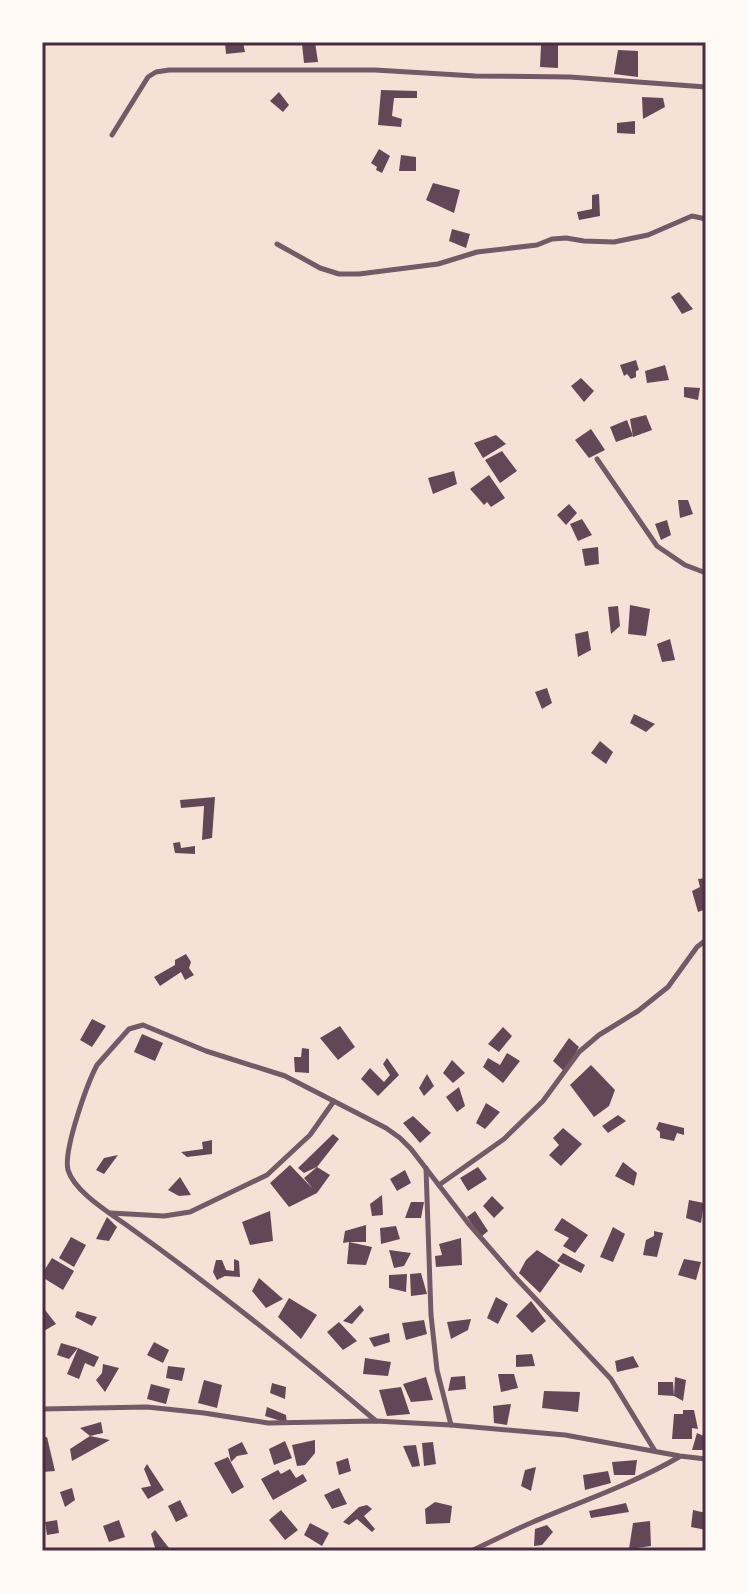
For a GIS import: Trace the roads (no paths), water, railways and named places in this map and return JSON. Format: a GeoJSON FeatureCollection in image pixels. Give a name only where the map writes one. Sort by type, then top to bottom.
{"type":"FeatureCollection","features":[{"type":"Feature","properties":{"kind":"street"},"geometry":{"type":"LineString","coordinates":[[112,135],[148,77],[169,70],[375,70],[475,76],[570,77],[706,87]]}},
{"type":"Feature","properties":{"kind":"street"},"geometry":{"type":"LineString","coordinates":[[277,244],[320,268],[339,274],[359,274],[438,264],[477,252],[537,245],[552,239],[614,242],[648,235],[692,216],[706,219]]}},
{"type":"Feature","properties":{"kind":"street"},"geometry":{"type":"LineString","coordinates":[[597,459],[657,546],[685,565],[706,573]]}},
{"type":"Feature","properties":{"kind":"street"},"geometry":{"type":"LineString","coordinates":[[439,1185],[504,1139],[543,1101],[579,1052],[668,987],[697,947],[706,940]]}},
{"type":"Feature","properties":{"kind":"street"},"geometry":{"type":"LineString","coordinates":[[376,1421],[294,1352],[199,1277],[90,1198],[72,1180],[67,1169],[67,1155],[93,1072],[129,1029],[143,1025],[206,1051],[285,1076],[400,1138],[515,1277],[611,1379],[655,1451]]}},
{"type":"Feature","properties":{"kind":"street"},"geometry":{"type":"LineString","coordinates":[[110,1212],[164,1216],[190,1212],[267,1175],[310,1135],[334,1100]]}},
{"type":"Feature","properties":{"kind":"street"},"geometry":{"type":"LineString","coordinates":[[426,1167],[431,1315],[437,1370],[451,1425]]}},
{"type":"Feature","properties":{"kind":"street"},"geometry":{"type":"LineString","coordinates":[[42,1409],[147,1407],[268,1423],[376,1421],[451,1425],[565,1435],[706,1459]]}},
{"type":"Feature","properties":{"kind":"street"},"geometry":{"type":"LineString","coordinates":[[471,1551],[532,1522],[656,1471],[680,1456]]}}]}
